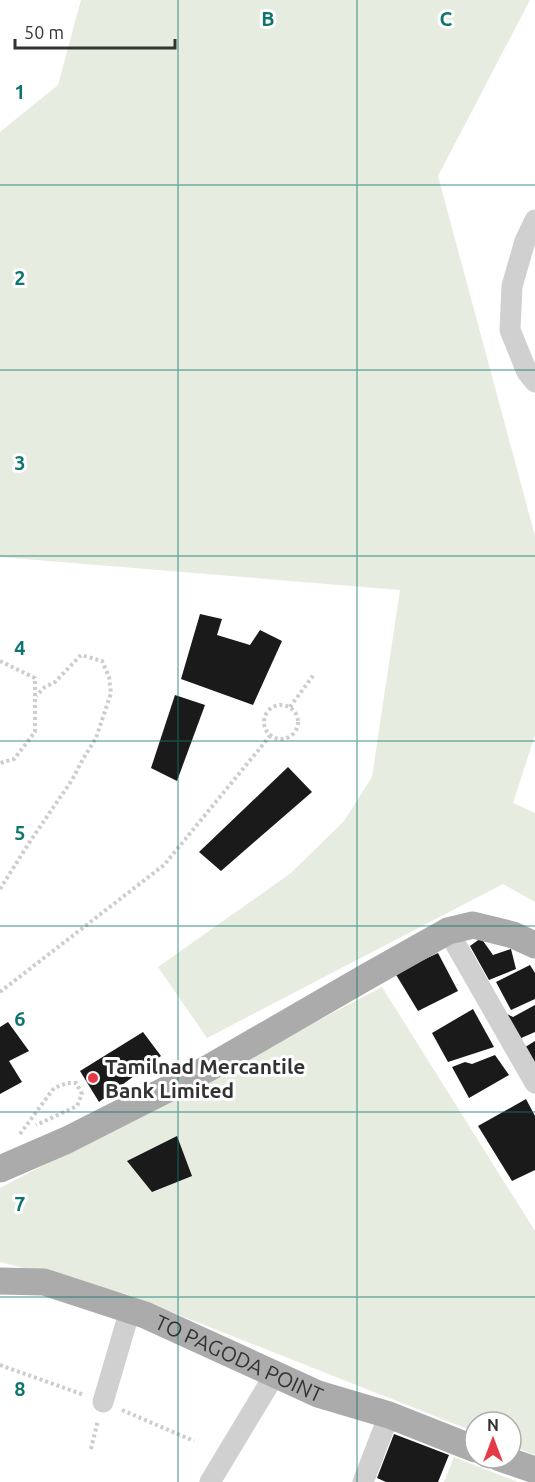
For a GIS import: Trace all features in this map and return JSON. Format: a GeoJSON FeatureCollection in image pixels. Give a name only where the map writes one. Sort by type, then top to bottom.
{"type":"FeatureCollection","features":[{"type":"Feature","properties":{"kind":"main road"},"geometry":{"type":"LineString","coordinates":[[0,1169],[67,1140],[207,1069],[448,931],[473,925],[513,935],[535,945]]}},
{"type":"Feature","properties":{"kind":"main road","name":"TO PAGODA POINT"},"geometry":{"type":"LineString","coordinates":[[0,1281],[44,1282],[145,1315],[318,1394],[388,1415],[463,1444]]}},
{"type":"Feature","properties":{"kind":"street"},"geometry":{"type":"LineString","coordinates":[[535,220],[525,241],[512,286],[510,330],[527,372],[535,382]]}},
{"type":"Feature","properties":{"kind":"street"},"geometry":{"type":"LineString","coordinates":[[448,931],[535,1083]]}},
{"type":"Feature","properties":{"kind":"street"},"geometry":{"type":"LineString","coordinates":[[103,1402],[129,1310]]}},
{"type":"Feature","properties":{"kind":"street"},"geometry":{"type":"LineString","coordinates":[[210,1482],[275,1374]]}},
{"type":"Feature","properties":{"kind":"street"},"geometry":{"type":"LineString","coordinates":[[363,1482],[388,1415]]}},
{"type":"Feature","properties":{"kind":"path"},"geometry":{"type":"LineString","coordinates":[[0,890],[72,780],[96,738],[111,693],[109,677],[102,660],[81,655],[55,682],[45,687],[36,696]]}},
{"type":"Feature","properties":{"kind":"path"},"geometry":{"type":"LineString","coordinates":[[0,661],[35,678],[36,696],[35,732],[14,759],[0,764]]}},
{"type":"Feature","properties":{"kind":"path"},"geometry":{"type":"LineString","coordinates":[[290,707],[315,673]]}},
{"type":"Feature","properties":{"kind":"path"},"geometry":{"type":"LineString","coordinates":[[276,705],[285,705],[294,710],[298,718],[296,732],[284,740],[270,736],[264,724],[268,711],[276,705]]}},
{"type":"Feature","properties":{"kind":"path"},"geometry":{"type":"LineString","coordinates":[[0,992],[164,865],[270,736]]}},
{"type":"Feature","properties":{"kind":"path"},"geometry":{"type":"LineString","coordinates":[[67,1083],[76,1083],[82,1094],[77,1106],[22,1132],[54,1088],[67,1083]]}},
{"type":"Feature","properties":{"kind":"path"},"geometry":{"type":"LineString","coordinates":[[0,1365],[103,1402],[194,1441]]}},
{"type":"Feature","properties":{"kind":"path"},"geometry":{"type":"LineString","coordinates":[[91,1449],[103,1402]]}},
{"type":"Feature","properties":{"kind":"shaded area"},"geometry":{"type":"Polygon","coordinates":[[[81,0],[530,0],[438,176],[535,536],[535,735],[513,803],[535,813],[535,902],[503,884],[207,1038],[158,967],[291,873],[344,821],[372,777],[400,590],[0,557],[0,132],[58,85],[81,0]]]}},
{"type":"Feature","properties":{"kind":"shaded area"},"geometry":{"type":"Polygon","coordinates":[[[382,987],[535,1231],[535,1455],[523,1450],[523,1410],[463,1410],[463,1427],[126,1294],[0,1262],[0,1188],[382,987]]]}},
{"type":"Feature","properties":{"kind":"shaded area"},"geometry":{"type":"Polygon","coordinates":[[[454,1457],[463,1461],[463,1470],[487,1470],[518,1482],[444,1482],[454,1457]]]}},
{"type":"Feature","properties":{"kind":"building"},"geometry":{"type":"Polygon","coordinates":[[[200,614],[222,619],[217,635],[250,645],[260,630],[282,641],[253,705],[181,679],[200,614]]]}},
{"type":"Feature","properties":{"kind":"building"},"geometry":{"type":"Polygon","coordinates":[[[175,695],[205,705],[177,781],[151,768],[175,695]]]}},
{"type":"Feature","properties":{"kind":"building"},"geometry":{"type":"Polygon","coordinates":[[[288,767],[312,792],[221,871],[199,852],[288,767]]]}},
{"type":"Feature","properties":{"kind":"building"},"geometry":{"type":"Polygon","coordinates":[[[481,938],[493,955],[511,949],[516,969],[489,980],[470,946],[481,938]]]}},
{"type":"Feature","properties":{"kind":"building"},"geometry":{"type":"Polygon","coordinates":[[[438,953],[458,991],[418,1011],[395,973],[438,953]]]}},
{"type":"Feature","properties":{"kind":"building"},"geometry":{"type":"Polygon","coordinates":[[[530,965],[535,973],[535,999],[511,1010],[496,982],[530,965]]]}},
{"type":"Feature","properties":{"kind":"building"},"geometry":{"type":"Polygon","coordinates":[[[535,1005],[535,1032],[519,1039],[501,1011],[513,1017],[535,1005]]]}},
{"type":"Feature","properties":{"kind":"building"},"geometry":{"type":"Polygon","coordinates":[[[473,1009],[494,1047],[448,1062],[432,1033],[473,1009]]]}},
{"type":"Feature","properties":{"kind":"building"},"geometry":{"type":"Polygon","coordinates":[[[8,1022],[29,1051],[9,1061],[22,1082],[0,1094],[0,1027],[8,1022]]]}},
{"type":"Feature","properties":{"kind":"building"},"geometry":{"type":"Polygon","coordinates":[[[143,1032],[161,1056],[99,1102],[80,1071],[143,1032]]]}},
{"type":"Feature","properties":{"kind":"building"},"geometry":{"type":"Polygon","coordinates":[[[535,1041],[535,1063],[522,1049],[535,1041]]]}},
{"type":"Feature","properties":{"kind":"building"},"geometry":{"type":"Polygon","coordinates":[[[495,1055],[509,1075],[469,1098],[452,1067],[465,1062],[472,1064],[495,1055]]]}},
{"type":"Feature","properties":{"kind":"building"},"geometry":{"type":"Polygon","coordinates":[[[526,1099],[535,1116],[535,1170],[512,1181],[478,1126],[526,1099]]]}},
{"type":"Feature","properties":{"kind":"building"},"geometry":{"type":"Polygon","coordinates":[[[177,1136],[192,1176],[152,1192],[127,1161],[177,1136]]]}},
{"type":"Feature","properties":{"kind":"building"},"geometry":{"type":"Polygon","coordinates":[[[394,1434],[449,1455],[438,1482],[386,1482],[377,1478],[394,1434]]]}},
{"type":"Feature","properties":{"kind":"place","name":"Tamilnad Mercantile Bank Limited"},"geometry":{"type":"Point","coordinates":[93,1078]}}]}
